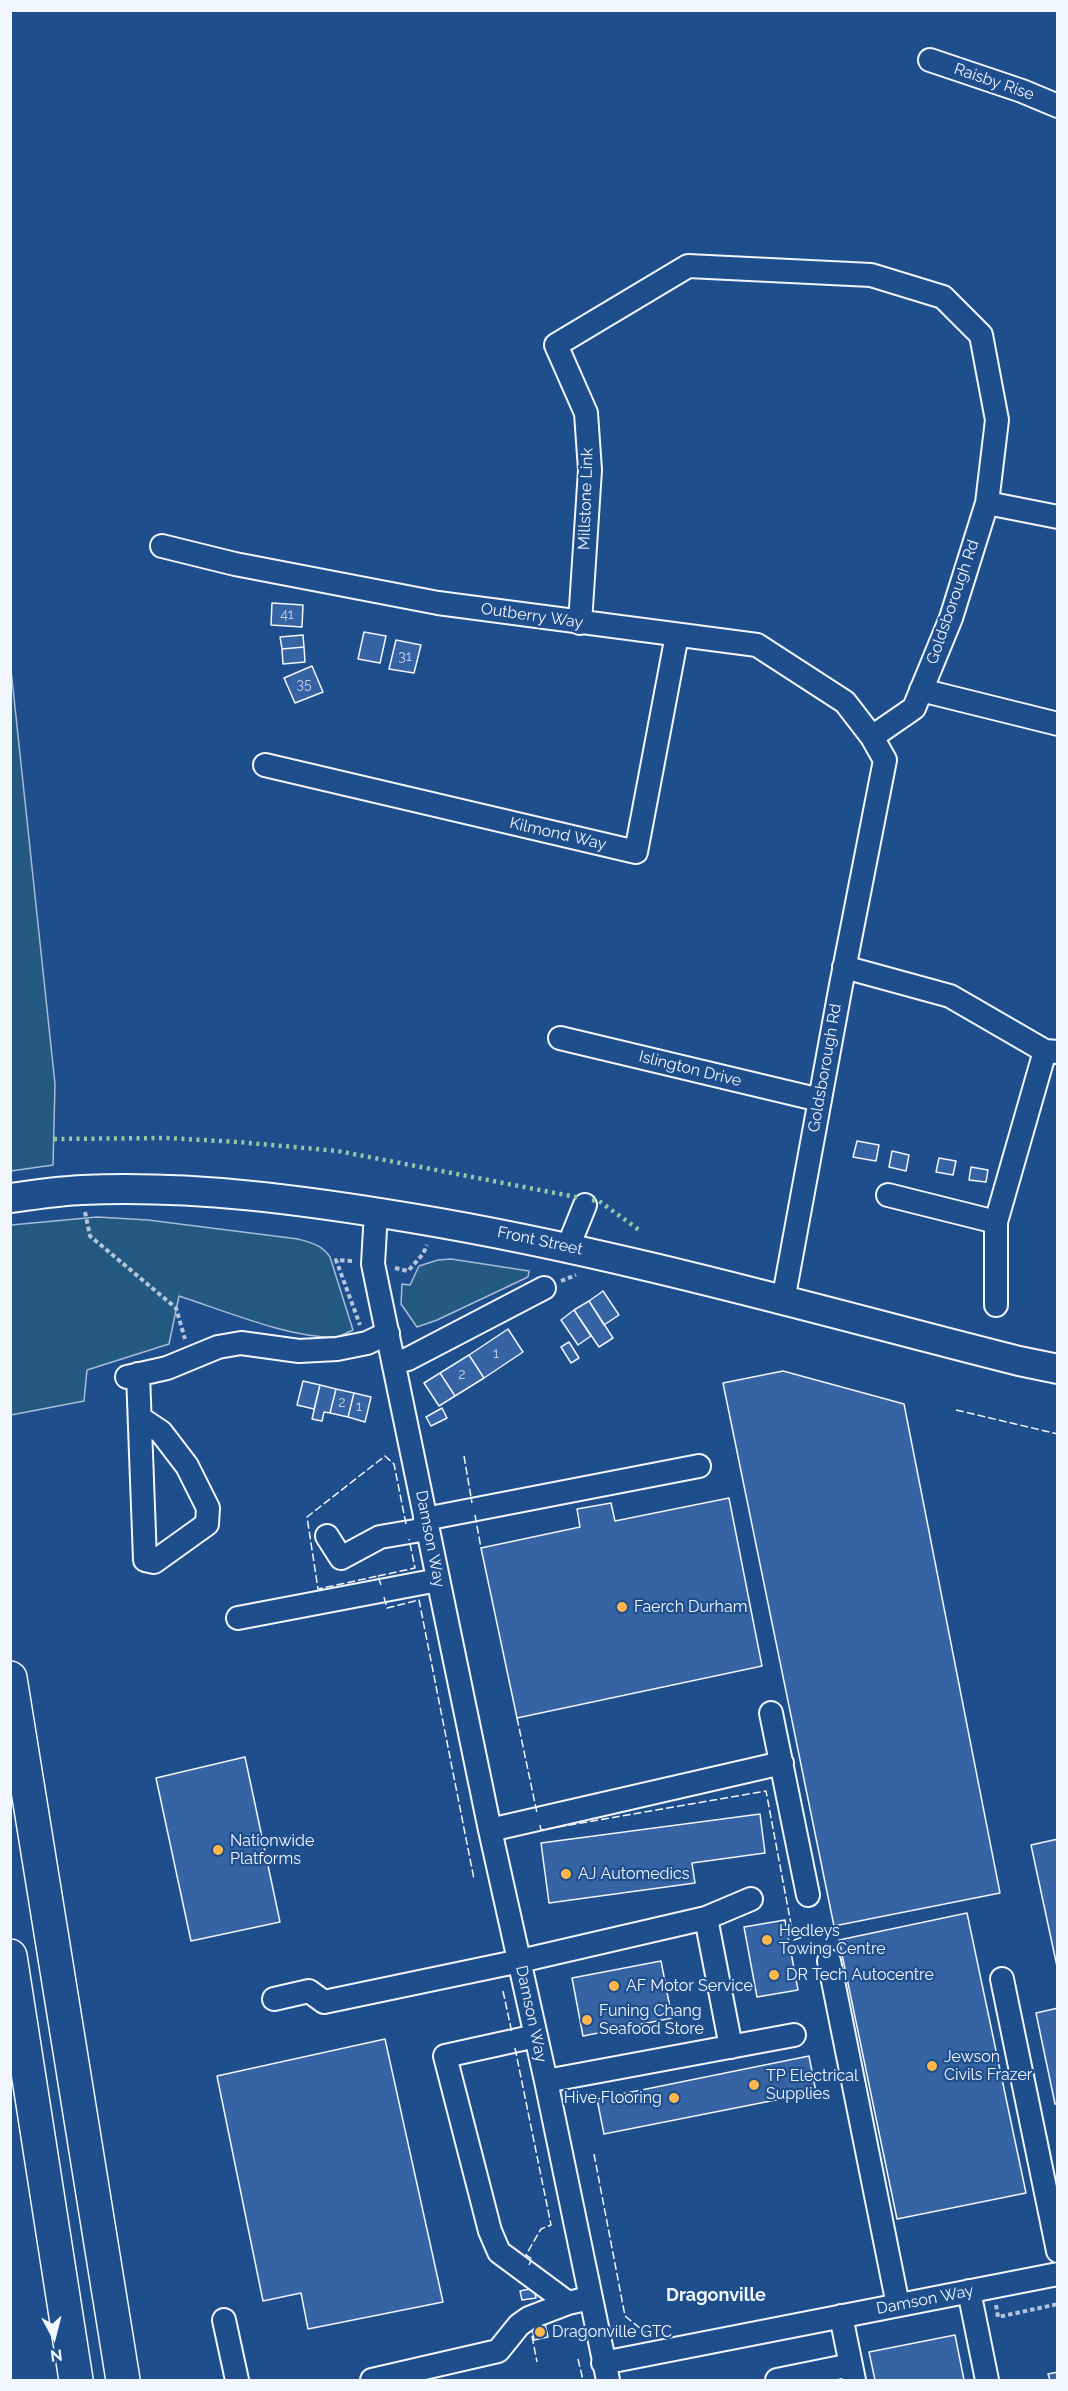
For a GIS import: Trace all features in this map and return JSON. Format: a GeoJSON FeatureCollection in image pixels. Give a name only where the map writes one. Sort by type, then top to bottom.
{"type":"FeatureCollection","features":[{"type":"Feature","properties":{"kind":"highway"},"geometry":{"type":"LineString","coordinates":[[10,1678],[123,2380]]}},
{"type":"Feature","properties":{"kind":"highway"},"geometry":{"type":"LineString","coordinates":[[10,1956],[76,2380]]}},
{"type":"Feature","properties":{"kind":"main road","name":"Front Street"},"geometry":{"type":"LineString","coordinates":[[11,1198],[81,1190],[159,1190],[269,1198],[483,1229],[568,1247],[1058,1369]]}},
{"type":"Feature","properties":{"kind":"street","name":"Raisby Rise"},"geometry":{"type":"LineString","coordinates":[[930,60],[1022,91],[1058,106]]}},
{"type":"Feature","properties":{"kind":"street","name":"Goldsborough Rd"},"geometry":{"type":"LineString","coordinates":[[556,345],[688,266],[871,275],[943,297],[981,334],[997,420],[987,502],[951,618],[914,708],[872,737],[885,760],[844,967],[783,1301]]}},
{"type":"Feature","properties":{"kind":"street","name":"Millstone Link"},"geometry":{"type":"LineString","coordinates":[[556,345],[586,413],[590,470],[580,623]]}},
{"type":"Feature","properties":{"kind":"street"},"geometry":{"type":"LineString","coordinates":[[987,502],[1058,517]]}},
{"type":"Feature","properties":{"kind":"street","name":"Outberry Way"},"geometry":{"type":"LineString","coordinates":[[162,546],[235,564],[438,603],[757,645],[845,702],[872,737]]}},
{"type":"Feature","properties":{"kind":"street","name":"Kilmond Way"},"geometry":{"type":"LineString","coordinates":[[265,765],[636,852],[677,635]]}},
{"type":"Feature","properties":{"kind":"street"},"geometry":{"type":"LineString","coordinates":[[921,690],[1058,724]]}},
{"type":"Feature","properties":{"kind":"street"},"geometry":{"type":"LineString","coordinates":[[844,967],[950,996],[1051,1051],[996,1222],[996,1305]]}},
{"type":"Feature","properties":{"kind":"street","name":"Islington Drive"},"geometry":{"type":"LineString","coordinates":[[560,1038],[820,1100]]}},
{"type":"Feature","properties":{"kind":"street"},"geometry":{"type":"LineString","coordinates":[[888,1195],[996,1222]]}},
{"type":"Feature","properties":{"kind":"street"},"geometry":{"type":"LineString","coordinates":[[568,1247],[585,1205]]}},
{"type":"Feature","properties":{"kind":"street","name":"Damson Way"},"geometry":{"type":"LineString","coordinates":[[376,1212],[373,1264],[490,1830],[546,2081],[579,2301],[606,2372],[841,2316],[1058,2274]]}},
{"type":"Feature","properties":{"kind":"street"},"geometry":{"type":"LineString","coordinates":[[394,1363],[408,1359],[544,1288]]}},
{"type":"Feature","properties":{"kind":"street"},"geometry":{"type":"LineString","coordinates":[[140,1418],[161,1432],[188,1466],[208,1508],[207,1524],[154,1562],[146,1560],[140,1418],[133,1375],[167,1368],[219,1347],[241,1343],[299,1351],[337,1349],[367,1343],[388,1333]]}},
{"type":"Feature","properties":{"kind":"street"},"geometry":{"type":"LineString","coordinates":[[327,1536],[341,1558],[380,1537],[426,1524],[699,1466]]}},
{"type":"Feature","properties":{"kind":"street"},"geometry":{"type":"LineString","coordinates":[[238,1617],[438,1580]]}},
{"type":"Feature","properties":{"kind":"street"},"geometry":{"type":"LineString","coordinates":[[771,1713],[808,1894]]}},
{"type":"Feature","properties":{"kind":"street"},"geometry":{"type":"LineString","coordinates":[[490,1830],[782,1763]]}},
{"type":"Feature","properties":{"kind":"street"},"geometry":{"type":"LineString","coordinates":[[274,1999],[309,1991],[324,2002],[520,1961],[706,1918],[751,1899]]}},
{"type":"Feature","properties":{"kind":"street"},"geometry":{"type":"LineString","coordinates":[[706,1918],[731,2047]]}},
{"type":"Feature","properties":{"kind":"street"},"geometry":{"type":"LineString","coordinates":[[829,1961],[898,2305]]}},
{"type":"Feature","properties":{"kind":"street"},"geometry":{"type":"LineString","coordinates":[[1002,1979],[1058,2251]]}},
{"type":"Feature","properties":{"kind":"street"},"geometry":{"type":"LineString","coordinates":[[546,2081],[794,2034]]}},
{"type":"Feature","properties":{"kind":"street"},"geometry":{"type":"LineString","coordinates":[[536,2036],[445,2056],[490,2231],[499,2252],[579,2301]]}},
{"type":"Feature","properties":{"kind":"street"},"geometry":{"type":"LineString","coordinates":[[969,2291],[987,2380]]}},
{"type":"Feature","properties":{"kind":"street"},"geometry":{"type":"LineString","coordinates":[[372,2380],[498,2351],[524,2322],[579,2301]]}},
{"type":"Feature","properties":{"kind":"street"},"geometry":{"type":"LineString","coordinates":[[777,2380],[852,2373],[841,2316]]}},
{"type":"Feature","properties":{"kind":"street"},"geometry":{"type":"LineString","coordinates":[[224,2320],[237,2380]]}},
{"type":"Feature","properties":{"kind":"path"},"geometry":{"type":"LineString","coordinates":[[81,1190],[90,1236],[176,1308],[191,1357]]}},
{"type":"Feature","properties":{"kind":"path"},"geometry":{"type":"LineString","coordinates":[[367,1343],[336,1260],[408,1271],[423,1254],[435,1222]]}},
{"type":"Feature","properties":{"kind":"path"},"geometry":{"type":"LineString","coordinates":[[992,2287],[998,2317],[1058,2304]]}},
{"type":"Feature","properties":{"kind":"shaded area"},"geometry":{"type":"Polygon","coordinates":[[[10,660],[55,1084],[53,1165],[11,1171],[10,660]]]}},
{"type":"Feature","properties":{"kind":"shaded area"},"geometry":{"type":"Polygon","coordinates":[[[97,1217],[148,1220],[298,1239],[316,1245],[330,1257],[353,1330],[336,1337],[278,1329],[179,1296],[169,1344],[87,1370],[84,1401],[11,1415],[11,1225],[97,1217]]]}},
{"type":"Feature","properties":{"kind":"shaded area"},"geometry":{"type":"Polygon","coordinates":[[[451,1259],[529,1271],[528,1277],[437,1320],[417,1327],[401,1304],[402,1284],[410,1285],[419,1266],[438,1260],[451,1259]]]}},
{"type":"Feature","properties":{"kind":"building"},"geometry":{"type":"Polygon","coordinates":[[[272,603],[303,605],[302,627],[271,625],[272,603]]]}},
{"type":"Feature","properties":{"kind":"building"},"geometry":{"type":"Polygon","coordinates":[[[364,632],[386,636],[380,663],[358,659],[364,632]]]}},
{"type":"Feature","properties":{"kind":"building"},"geometry":{"type":"Polygon","coordinates":[[[303,635],[304,647],[282,649],[280,637],[303,635]]]}},
{"type":"Feature","properties":{"kind":"building"},"geometry":{"type":"Polygon","coordinates":[[[396,640],[421,645],[414,673],[389,669],[396,640]]]}},
{"type":"Feature","properties":{"kind":"building"},"geometry":{"type":"Polygon","coordinates":[[[304,647],[305,662],[283,664],[282,649],[304,647]]]}},
{"type":"Feature","properties":{"kind":"building"},"geometry":{"type":"Polygon","coordinates":[[[312,666],[323,692],[295,703],[284,678],[312,666]]]}},
{"type":"Feature","properties":{"kind":"building"},"geometry":{"type":"Polygon","coordinates":[[[857,1141],[879,1145],[876,1161],[853,1157],[857,1141]]]}},
{"type":"Feature","properties":{"kind":"building"},"geometry":{"type":"Polygon","coordinates":[[[892,1151],[909,1155],[906,1171],[889,1167],[892,1151]]]}},
{"type":"Feature","properties":{"kind":"building"},"geometry":{"type":"Polygon","coordinates":[[[939,1158],[956,1161],[953,1175],[936,1172],[939,1158]]]}},
{"type":"Feature","properties":{"kind":"building"},"geometry":{"type":"Polygon","coordinates":[[[971,1167],[988,1170],[986,1182],[969,1180],[971,1167]]]}},
{"type":"Feature","properties":{"kind":"building"},"geometry":{"type":"Polygon","coordinates":[[[603,1291],[619,1315],[604,1325],[589,1301],[603,1291]]]}},
{"type":"Feature","properties":{"kind":"building"},"geometry":{"type":"Polygon","coordinates":[[[589,1301],[613,1338],[599,1347],[574,1310],[589,1301]]]}},
{"type":"Feature","properties":{"kind":"building"},"geometry":{"type":"Polygon","coordinates":[[[574,1310],[591,1336],[578,1345],[561,1320],[574,1310]]]}},
{"type":"Feature","properties":{"kind":"building"},"geometry":{"type":"Polygon","coordinates":[[[508,1329],[523,1352],[484,1378],[469,1355],[508,1329]]]}},
{"type":"Feature","properties":{"kind":"building"},"geometry":{"type":"Polygon","coordinates":[[[569,1342],[579,1358],[571,1363],[561,1347],[569,1342]]]}},
{"type":"Feature","properties":{"kind":"building"},"geometry":{"type":"Polygon","coordinates":[[[469,1355],[484,1378],[455,1396],[440,1373],[469,1355]]]}},
{"type":"Feature","properties":{"kind":"building"},"geometry":{"type":"Polygon","coordinates":[[[783,1371],[904,1404],[1000,1893],[834,1926],[723,1383],[783,1371]]]}},
{"type":"Feature","properties":{"kind":"building"},"geometry":{"type":"Polygon","coordinates":[[[440,1373],[455,1396],[439,1406],[424,1383],[440,1373]]]}},
{"type":"Feature","properties":{"kind":"building"},"geometry":{"type":"Polygon","coordinates":[[[303,1381],[320,1385],[314,1409],[297,1405],[303,1381]]]}},
{"type":"Feature","properties":{"kind":"building"},"geometry":{"type":"Polygon","coordinates":[[[320,1385],[336,1389],[330,1413],[324,1412],[322,1421],[312,1419],[320,1385]]]}},
{"type":"Feature","properties":{"kind":"building"},"geometry":{"type":"Polygon","coordinates":[[[336,1389],[354,1393],[348,1417],[330,1413],[336,1389]]]}},
{"type":"Feature","properties":{"kind":"building"},"geometry":{"type":"Polygon","coordinates":[[[354,1393],[371,1397],[365,1422],[348,1417],[354,1393]]]}},
{"type":"Feature","properties":{"kind":"building"},"geometry":{"type":"Polygon","coordinates":[[[442,1408],[447,1418],[431,1426],[426,1417],[442,1408]]]}},
{"type":"Feature","properties":{"kind":"building","name":"Faerch Durham"},"geometry":{"type":"Polygon","coordinates":[[[729,1498],[762,1666],[517,1718],[481,1548],[580,1527],[577,1509],[611,1503],[615,1521],[729,1498]]]}},
{"type":"Feature","properties":{"kind":"building","name":"Nationwide Platforms"},"geometry":{"type":"Polygon","coordinates":[[[245,1757],[280,1922],[191,1941],[156,1778],[245,1757]]]}},
{"type":"Feature","properties":{"kind":"building"},"geometry":{"type":"Polygon","coordinates":[[[760,1814],[765,1853],[692,1863],[695,1883],[549,1903],[541,1843],[760,1814]]]}},
{"type":"Feature","properties":{"kind":"building"},"geometry":{"type":"Polygon","coordinates":[[[1058,1839],[1058,1971],[1031,1845],[1058,1839]]]}},
{"type":"Feature","properties":{"kind":"building","name":"Jewson Civils Frazer"},"geometry":{"type":"Polygon","coordinates":[[[967,1913],[1026,2193],[897,2219],[839,1940],[967,1913]]]}},
{"type":"Feature","properties":{"kind":"building"},"geometry":{"type":"Polygon","coordinates":[[[785,1920],[798,1990],[757,1997],[744,1927],[785,1920]]]}},
{"type":"Feature","properties":{"kind":"building"},"geometry":{"type":"Polygon","coordinates":[[[661,1961],[672,2018],[583,2036],[572,1978],[661,1961]]]}},
{"type":"Feature","properties":{"kind":"building"},"geometry":{"type":"Polygon","coordinates":[[[1058,2008],[1058,2104],[1055,2104],[1036,2013],[1058,2008]]]}},
{"type":"Feature","properties":{"kind":"building"},"geometry":{"type":"Polygon","coordinates":[[[385,2039],[443,2302],[308,2329],[301,2293],[263,2301],[217,2076],[385,2039]]]}},
{"type":"Feature","properties":{"kind":"building"},"geometry":{"type":"Polygon","coordinates":[[[809,2056],[816,2092],[604,2134],[597,2099],[809,2056]]]}},
{"type":"Feature","properties":{"kind":"building"},"geometry":{"type":"Polygon","coordinates":[[[534,2288],[536,2298],[522,2300],[520,2291],[534,2288]]]}},
{"type":"Feature","properties":{"kind":"building","name":"Dragonville GTC"},"geometry":{"type":"Polygon","coordinates":[[[545,2324],[548,2337],[534,2340],[532,2326],[545,2324]]]}},
{"type":"Feature","properties":{"kind":"building"},"geometry":{"type":"Polygon","coordinates":[[[955,2335],[964,2380],[875,2380],[869,2352],[955,2335]]]}},
{"type":"Feature","properties":{"kind":"building"},"geometry":{"type":"Polygon","coordinates":[[[1058,2372],[1058,2380],[1050,2380],[1048,2374],[1058,2372]]]}},
{"type":"Feature","properties":{"kind":"hedge"},"geometry":{"type":"LineString","coordinates":[[54,1139],[167,1138],[338,1151],[581,1198]]}},
{"type":"Feature","properties":{"kind":"hedge"},"geometry":{"type":"LineString","coordinates":[[592,1200],[599,1201],[642,1232]]}},
{"type":"Feature","properties":{"kind":"fence"},"geometry":{"type":"LineString","coordinates":[[956,1410],[1058,1434]]}},
{"type":"Feature","properties":{"kind":"fence"},"geometry":{"type":"LineString","coordinates":[[381,1585],[378,1576],[318,1589],[307,1517],[385,1456],[394,1464],[406,1524]]}},
{"type":"Feature","properties":{"kind":"fence"},"geometry":{"type":"LineString","coordinates":[[464,1456],[472,1503]]}},
{"type":"Feature","properties":{"kind":"fence"},"geometry":{"type":"LineString","coordinates":[[475,1515],[481,1548]]}},
{"type":"Feature","properties":{"kind":"fence"},"geometry":{"type":"LineString","coordinates":[[378,1576],[415,1568],[409,1539]]}},
{"type":"Feature","properties":{"kind":"fence"},"geometry":{"type":"LineString","coordinates":[[384,1597],[387,1608],[419,1600],[474,1879]]}},
{"type":"Feature","properties":{"kind":"fence"},"geometry":{"type":"LineString","coordinates":[[517,1718],[537,1813]]}},
{"type":"Feature","properties":{"kind":"fence"},"geometry":{"type":"LineString","coordinates":[[540,1825],[541,1830],[766,1791],[794,1940],[834,1926]]}},
{"type":"Feature","properties":{"kind":"fence"},"geometry":{"type":"LineString","coordinates":[[503,1991],[512,2033]]}},
{"type":"Feature","properties":{"kind":"fence"},"geometry":{"type":"LineString","coordinates":[[515,2048],[551,2225],[541,2229],[526,2255],[532,2259],[529,2265]]}},
{"type":"Feature","properties":{"kind":"fence"},"geometry":{"type":"LineString","coordinates":[[594,2154],[625,2316],[646,2333]]}},
{"type":"Feature","properties":{"kind":"fence"},"geometry":{"type":"LineString","coordinates":[[532,2336],[537,2362]]}},
{"type":"Feature","properties":{"kind":"fence"},"geometry":{"type":"LineString","coordinates":[[578,2359],[583,2380]]}},
{"type":"Feature","properties":{"kind":"place","name":"Faerch Durham"},"geometry":{"type":"Point","coordinates":[622,1607]}},
{"type":"Feature","properties":{"kind":"place","name":"Nationwide Platforms"},"geometry":{"type":"Point","coordinates":[218,1850]}},
{"type":"Feature","properties":{"kind":"place","name":"AJ Automedics"},"geometry":{"type":"Point","coordinates":[566,1874]}},
{"type":"Feature","properties":{"kind":"place","name":"Hedleys Towing Centre"},"geometry":{"type":"Point","coordinates":[767,1940]}},
{"type":"Feature","properties":{"kind":"place","name":"DR Tech Autocentre"},"geometry":{"type":"Point","coordinates":[774,1975]}},
{"type":"Feature","properties":{"kind":"place","name":"AF Motor Service"},"geometry":{"type":"Point","coordinates":[614,1986]}},
{"type":"Feature","properties":{"kind":"place","name":"Funing Chang Seafood Store"},"geometry":{"type":"Point","coordinates":[587,2020]}},
{"type":"Feature","properties":{"kind":"place","name":"Jewson Civils Frazer"},"geometry":{"type":"Point","coordinates":[932,2066]}},
{"type":"Feature","properties":{"kind":"place","name":"TP Electrical Supplies"},"geometry":{"type":"Point","coordinates":[754,2085]}},
{"type":"Feature","properties":{"kind":"place","name":"Hive Flooring"},"geometry":{"type":"Point","coordinates":[674,2098]}},
{"type":"Feature","properties":{"kind":"place","name":"Dragonville GTC"},"geometry":{"type":"Point","coordinates":[540,2332]}},
{"type":"Feature","properties":{"kind":"district","name":"Dragonville"},"geometry":{"type":"Point","coordinates":[716,2296]}}]}
